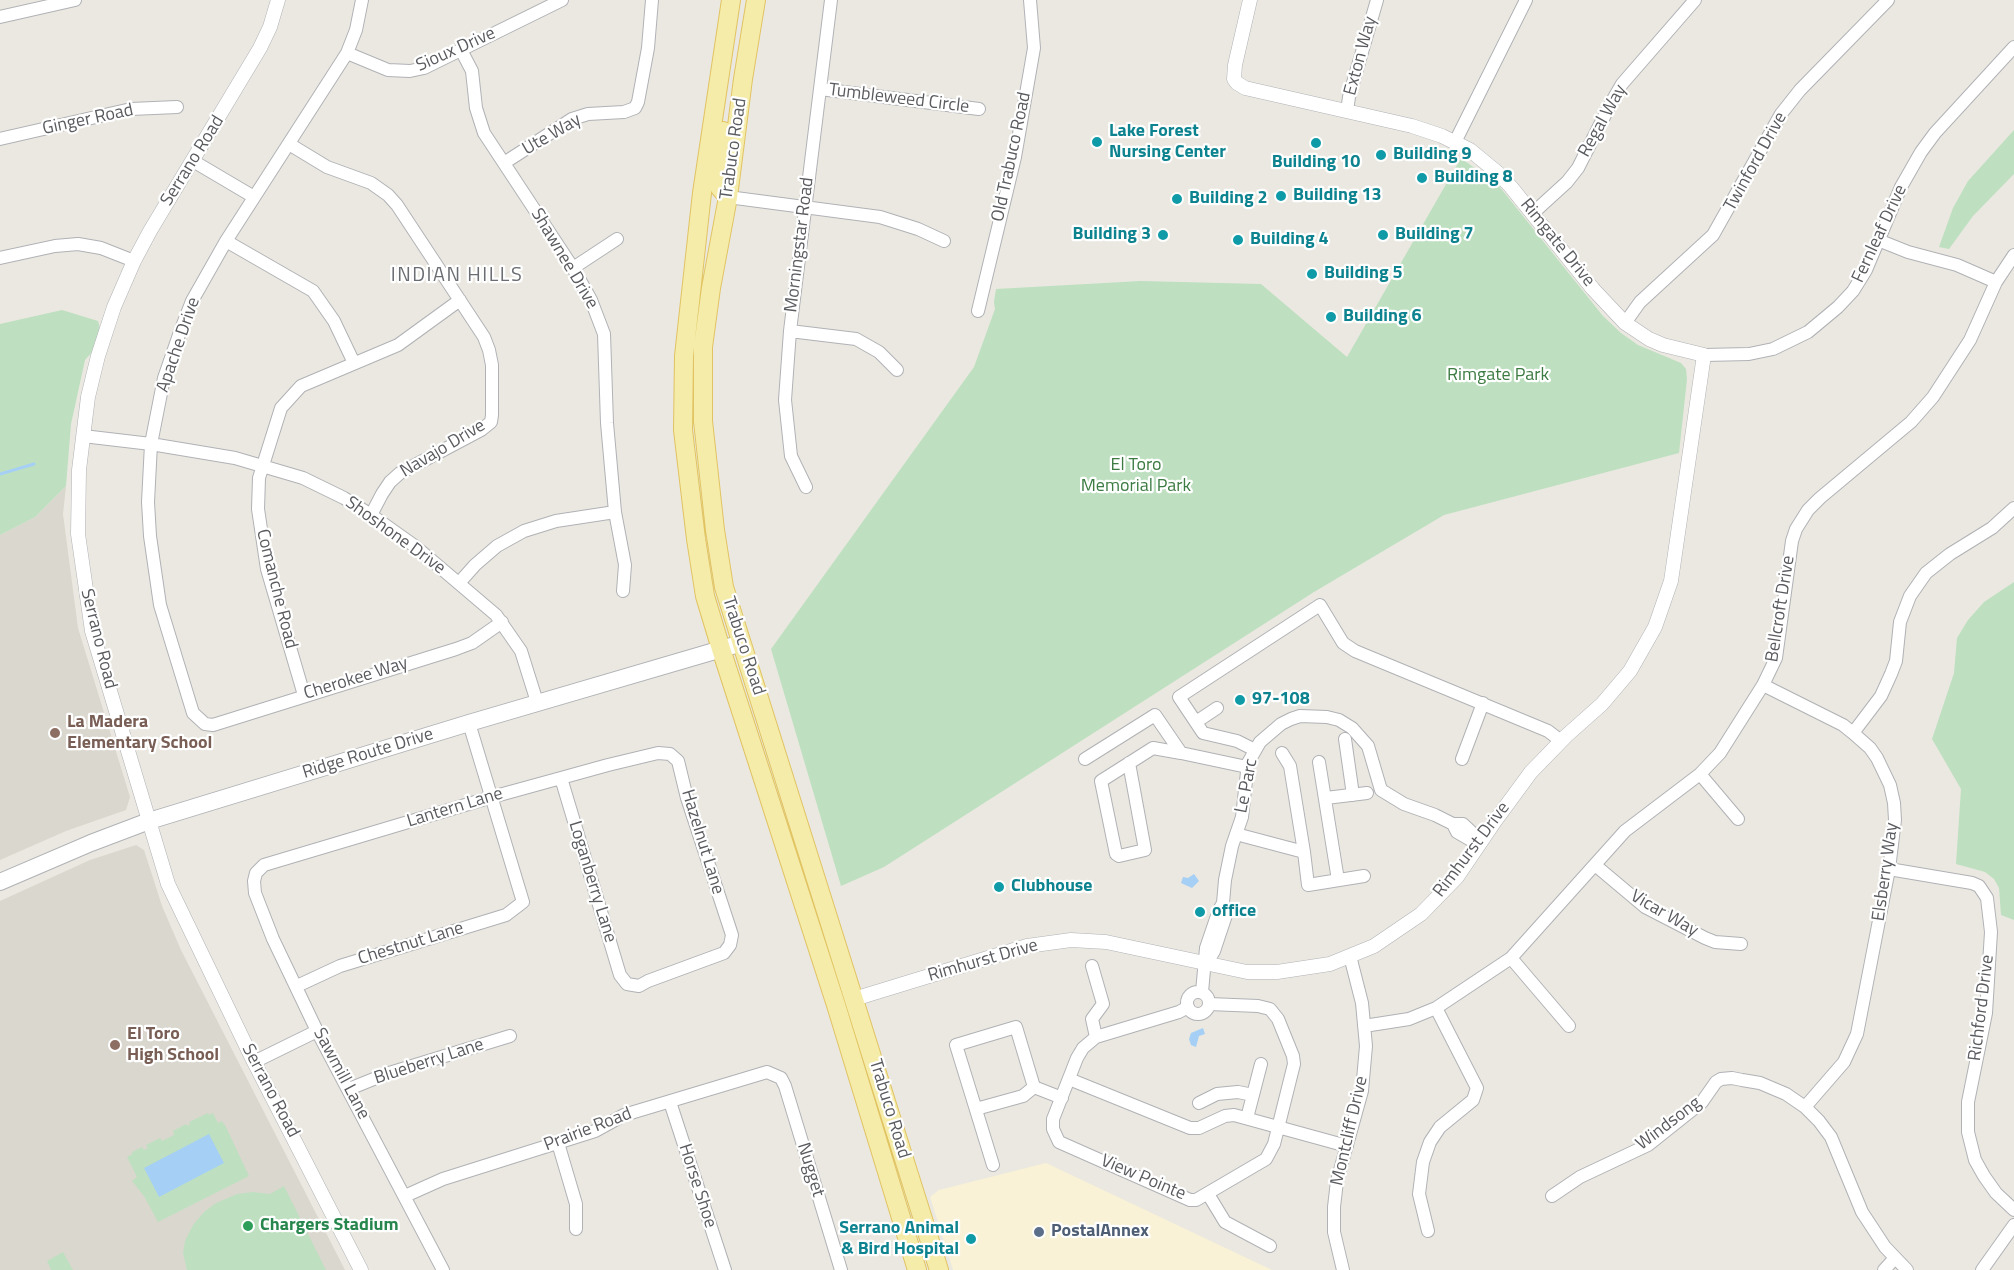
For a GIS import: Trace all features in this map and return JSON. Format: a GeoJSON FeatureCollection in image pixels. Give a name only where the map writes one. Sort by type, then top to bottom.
{"type":"FeatureCollection","features":[{"type":"Feature","properties":{"kind":"main road","name":"Trabuco Road"},"geometry":{"type":"LineString","coordinates":[[731,0],[702,193],[684,356],[683,430],[705,596],[917,1270]]}},
{"type":"Feature","properties":{"kind":"main road","name":"Trabuco Road"},"geometry":{"type":"LineString","coordinates":[[756,0],[728,197],[711,288],[704,347],[703,421],[724,587],[939,1270]]}},
{"type":"Feature","properties":{"kind":"main road"},"geometry":{"type":"LineString","coordinates":[[715,102],[722,110],[724,119],[717,179],[720,188],[728,197]]}},
{"type":"Feature","properties":{"kind":"main road","name":"Ridge Route Drive"},"geometry":{"type":"LineString","coordinates":[[0,882],[149,821],[537,702],[742,643]]}},
{"type":"Feature","properties":{"kind":"main road"},"geometry":{"type":"LineString","coordinates":[[759,765],[772,775],[788,816],[801,829]]}},
{"type":"Feature","properties":{"kind":"main road"},"geometry":{"type":"LineString","coordinates":[[809,923],[821,930],[839,982],[854,999],[850,1007],[850,1024],[856,1051],[853,1063]]}},
{"type":"Feature","properties":{"kind":"main road"},"geometry":{"type":"LineString","coordinates":[[891,1186],[903,1194],[927,1270]]}},
{"type":"Feature","properties":{"kind":"street"},"geometry":{"type":"LineString","coordinates":[[0,17],[75,0]]}},
{"type":"Feature","properties":{"kind":"street","name":"Serrano Road"},"geometry":{"type":"LineString","coordinates":[[278,0],[270,27],[260,48],[134,261],[114,307],[88,397],[77,505],[79,544],[92,631],[168,884],[254,1062],[362,1270]]}},
{"type":"Feature","properties":{"kind":"street","name":"Apache Drive"},"geometry":{"type":"LineString","coordinates":[[205,724],[198,720],[194,713],[167,628],[156,583],[148,502],[151,444],[165,378],[192,301],[226,241],[347,53],[356,30],[362,0]]}},
{"type":"Feature","properties":{"kind":"street","name":"Sioux Drive"},"geometry":{"type":"LineString","coordinates":[[347,53],[382,69],[403,71],[424,68],[562,0]]}},
{"type":"Feature","properties":{"kind":"street","name":"Ute Way"},"geometry":{"type":"LineString","coordinates":[[504,164],[572,119],[588,114],[624,112],[635,108],[648,48],[652,0]]}},
{"type":"Feature","properties":{"kind":"street","name":"Morningstar Road"},"geometry":{"type":"LineString","coordinates":[[806,487],[791,456],[785,400],[790,331],[831,0]]}},
{"type":"Feature","properties":{"kind":"street","name":"Old Trabuco Road"},"geometry":{"type":"LineString","coordinates":[[978,311],[1015,157],[1034,48],[1029,0]]}},
{"type":"Feature","properties":{"kind":"street","name":"Rimgate Drive"},"geometry":{"type":"LineString","coordinates":[[1250,0],[1235,65],[1234,79],[1237,83],[1245,88],[1412,126],[1455,142],[1483,159],[1498,172],[1624,323],[1648,339],[1704,356]]}},
{"type":"Feature","properties":{"kind":"street","name":"Exton Way"},"geometry":{"type":"LineString","coordinates":[[1347,111],[1377,0]]}},
{"type":"Feature","properties":{"kind":"street"},"geometry":{"type":"LineString","coordinates":[[1455,142],[1526,0]]}},
{"type":"Feature","properties":{"kind":"street","name":"Regal Way"},"geometry":{"type":"LineString","coordinates":[[1533,213],[1567,182],[1578,168],[1622,84],[1695,0]]}},
{"type":"Feature","properties":{"kind":"street","name":"Twinford Drive"},"geometry":{"type":"LineString","coordinates":[[1624,323],[1640,302],[1713,235],[1781,114],[1800,90],[1888,0]]}},
{"type":"Feature","properties":{"kind":"street","name":"Fernleaf Drive"},"geometry":{"type":"LineString","coordinates":[[1704,356],[1749,354],[1773,349],[1808,332],[1831,315],[1853,291],[1866,270],[1901,187],[1921,152],[1935,133],[2014,47]]}},
{"type":"Feature","properties":{"kind":"street","name":"Shawnee Drive"},"geometry":{"type":"LineString","coordinates":[[461,50],[472,71],[479,120],[484,133],[573,268],[591,300],[604,334],[607,423],[615,512],[625,565],[622,591]]}},
{"type":"Feature","properties":{"kind":"street","name":"Tumbleweed Circle"},"geometry":{"type":"LineString","coordinates":[[820,89],[978,109]]}},
{"type":"Feature","properties":{"kind":"street","name":"Ginger Road"},"geometry":{"type":"LineString","coordinates":[[0,139],[131,109],[177,107]]}},
{"type":"Feature","properties":{"kind":"street","name":"Navajo Drive"},"geometry":{"type":"LineString","coordinates":[[289,144],[327,167],[371,183],[388,195],[460,300],[484,337],[489,350],[492,365],[491,422],[481,430],[400,473],[390,482],[371,514]]}},
{"type":"Feature","properties":{"kind":"street"},"geometry":{"type":"LineString","coordinates":[[193,161],[254,197]]}},
{"type":"Feature","properties":{"kind":"street"},"geometry":{"type":"LineString","coordinates":[[728,197],[880,217],[944,240]]}},
{"type":"Feature","properties":{"kind":"street"},"geometry":{"type":"LineString","coordinates":[[573,268],[617,239]]}},
{"type":"Feature","properties":{"kind":"street"},"geometry":{"type":"LineString","coordinates":[[1878,240],[1908,252],[1957,266],[1996,282]]}},
{"type":"Feature","properties":{"kind":"street"},"geometry":{"type":"LineString","coordinates":[[226,241],[313,291],[334,321],[354,363]]}},
{"type":"Feature","properties":{"kind":"street"},"geometry":{"type":"LineString","coordinates":[[0,258],[55,246],[78,244],[101,248],[134,261]]}},
{"type":"Feature","properties":{"kind":"street","name":"Bellcroft Drive"},"geometry":{"type":"LineString","coordinates":[[1364,1026],[1409,1019],[1436,1008],[1511,958],[1625,831],[1700,774],[1720,753],[1763,686],[1776,658],[1790,552],[1796,529],[1808,510],[1820,498],[1894,437],[1933,397],[1953,370],[1970,340],[1996,282],[2014,255]]}},
{"type":"Feature","properties":{"kind":"street","name":"Comanche Road"},"geometry":{"type":"LineString","coordinates":[[304,695],[267,569],[257,503],[262,465],[281,408],[301,386],[398,345],[460,300]]}},
{"type":"Feature","properties":{"kind":"street"},"geometry":{"type":"LineString","coordinates":[[790,331],[856,339],[879,352],[897,370]]}},
{"type":"Feature","properties":{"kind":"street","name":"Rimhurst Drive"},"geometry":{"type":"LineString","coordinates":[[854,999],[1027,946],[1071,940],[1106,942],[1247,972],[1277,972],[1330,964],[1350,956],[1374,946],[1420,914],[1456,877],[1525,779],[1561,741],[1602,704],[1630,671],[1655,627],[1670,584],[1677,548],[1704,356]]}},
{"type":"Feature","properties":{"kind":"street","name":"Shoshone Drive"},"geometry":{"type":"LineString","coordinates":[[83,436],[236,458],[303,478],[344,498],[371,514],[488,606],[502,622],[521,651],[537,702]]}},
{"type":"Feature","properties":{"kind":"street"},"geometry":{"type":"LineString","coordinates":[[1853,733],[1881,696],[1892,674],[1896,660],[1900,621],[1910,596],[1926,573],[1950,554],[1992,528],[2014,508]]}},
{"type":"Feature","properties":{"kind":"street"},"geometry":{"type":"LineString","coordinates":[[459,584],[475,565],[497,546],[524,531],[556,521],[615,512]]}},
{"type":"Feature","properties":{"kind":"street"},"geometry":{"type":"LineString","coordinates":[[1254,750],[1237,741],[1203,733],[1179,697],[1320,605],[1344,643],[1354,651],[1548,731],[1561,741]]}},
{"type":"Feature","properties":{"kind":"street","name":"Cherokee Way"},"geometry":{"type":"LineString","coordinates":[[205,724],[213,725],[456,649],[471,643],[502,622]]}},
{"type":"Feature","properties":{"kind":"street","name":"Elsberry Way"},"geometry":{"type":"LineString","coordinates":[[1763,686],[1843,725],[1853,733],[1877,758],[1892,794],[1895,820],[1889,869],[1860,1022],[1853,1047],[1844,1062],[1805,1107]]}},
{"type":"Feature","properties":{"kind":"street"},"geometry":{"type":"LineString","coordinates":[[1462,759],[1483,703]]}},
{"type":"Feature","properties":{"kind":"street"},"geometry":{"type":"LineString","coordinates":[[1196,722],[1217,708]]}},
{"type":"Feature","properties":{"kind":"street"},"geometry":{"type":"LineString","coordinates":[[1085,759],[1155,715],[1181,753]]}},
{"type":"Feature","properties":{"kind":"street","name":"Le Parc"},"geometry":{"type":"LineString","coordinates":[[1202,992],[1206,948],[1214,939],[1219,910],[1223,903],[1228,861],[1242,817],[1247,767],[1254,750],[1271,731],[1291,719],[1313,716],[1339,720],[1352,728],[1368,746],[1381,790],[1404,804],[1453,824],[1457,832],[1469,839],[1481,840]]}},
{"type":"Feature","properties":{"kind":"street"},"geometry":{"type":"LineString","coordinates":[[469,723],[492,797]]}},
{"type":"Feature","properties":{"kind":"street"},"geometry":{"type":"LineString","coordinates":[[1345,739],[1353,795]]}},
{"type":"Feature","properties":{"kind":"street"},"geometry":{"type":"LineString","coordinates":[[1129,763],[1145,850],[1119,856],[1116,854],[1101,781],[1129,763],[1153,748],[1247,767]]}},
{"type":"Feature","properties":{"kind":"street","name":"Lantern Lane"},"geometry":{"type":"LineString","coordinates":[[256,873],[264,866],[492,797],[658,753]]}},
{"type":"Feature","properties":{"kind":"street","name":"Hazelnut Lane"},"geometry":{"type":"LineString","coordinates":[[627,984],[639,986],[724,953],[730,945],[732,935],[687,798],[678,761],[670,754],[658,753]]}},
{"type":"Feature","properties":{"kind":"street"},"geometry":{"type":"LineString","coordinates":[[1282,753],[1290,766],[1308,885],[1364,876]]}},
{"type":"Feature","properties":{"kind":"street"},"geometry":{"type":"LineString","coordinates":[[1319,762],[1338,880]]}},
{"type":"Feature","properties":{"kind":"street"},"geometry":{"type":"LineString","coordinates":[[1700,774],[1738,819]]}},
{"type":"Feature","properties":{"kind":"street","name":"Loganberry Lane"},"geometry":{"type":"LineString","coordinates":[[561,778],[620,975],[627,984]]}},
{"type":"Feature","properties":{"kind":"street"},"geometry":{"type":"LineString","coordinates":[[1326,798],[1367,793]]}},
{"type":"Feature","properties":{"kind":"street","name":"Chestnut Lane"},"geometry":{"type":"LineString","coordinates":[[297,986],[340,966],[506,915],[523,902],[492,797]]}},
{"type":"Feature","properties":{"kind":"street"},"geometry":{"type":"LineString","coordinates":[[1236,834],[1304,852]]}},
{"type":"Feature","properties":{"kind":"street","name":"Vicar Way"},"geometry":{"type":"LineString","coordinates":[[1595,865],[1646,907],[1715,942],[1741,945]]}},
{"type":"Feature","properties":{"kind":"street","name":"Richford Drive"},"geometry":{"type":"LineString","coordinates":[[1889,869],[1972,883],[1979,886],[1988,897],[1991,932],[1986,1013],[1968,1101],[1968,1132],[1975,1160],[1985,1178],[1996,1193],[2014,1210]]}},
{"type":"Feature","properties":{"kind":"street","name":"Sawmill Lane"},"geometry":{"type":"LineString","coordinates":[[256,873],[255,893],[273,939],[317,1030],[443,1270]]}},
{"type":"Feature","properties":{"kind":"street","name":"Montcliff Drive"},"geometry":{"type":"LineString","coordinates":[[1343,1270],[1334,1232],[1334,1207],[1337,1181],[1362,1091],[1365,1061],[1362,1003],[1350,956]]}},
{"type":"Feature","properties":{"kind":"street"},"geometry":{"type":"LineString","coordinates":[[1511,958],[1569,1026]]}},
{"type":"Feature","properties":{"kind":"street"},"geometry":{"type":"LineString","coordinates":[[1092,966],[1103,1004],[1092,1019],[1096,1036]]}},
{"type":"Feature","properties":{"kind":"street"},"geometry":{"type":"LineString","coordinates":[[1194,992],[1202,992],[1208,997],[1209,1004],[1207,1011],[1193,1013],[1188,1007],[1188,1000],[1194,992]]}},
{"type":"Feature","properties":{"kind":"street","name":"View Pointe"},"geometry":{"type":"LineString","coordinates":[[1062,1098],[1053,1119],[1053,1129],[1059,1142],[1190,1200],[1196,1200],[1208,1194],[1266,1159],[1274,1144],[1294,1060],[1274,1013],[1264,1007],[1209,1004]]}},
{"type":"Feature","properties":{"kind":"street"},"geometry":{"type":"LineString","coordinates":[[1034,1087],[1062,1098],[1083,1048],[1096,1036],[1179,1012],[1188,1007]]}},
{"type":"Feature","properties":{"kind":"street"},"geometry":{"type":"LineString","coordinates":[[1428,1231],[1419,1194],[1420,1173],[1426,1151],[1447,1120],[1473,1100],[1477,1088],[1436,1008]]}},
{"type":"Feature","properties":{"kind":"street"},"geometry":{"type":"LineString","coordinates":[[993,1165],[956,1045],[1016,1027],[1034,1087]]}},
{"type":"Feature","properties":{"kind":"street"},"geometry":{"type":"LineString","coordinates":[[254,1062],[317,1030]]}},
{"type":"Feature","properties":{"kind":"street","name":"Blueberry Lane"},"geometry":{"type":"LineString","coordinates":[[349,1089],[386,1074],[510,1036]]}},
{"type":"Feature","properties":{"kind":"street"},"geometry":{"type":"LineString","coordinates":[[1247,1118],[1261,1064]]}},
{"type":"Feature","properties":{"kind":"street","name":"Prairie Road"},"geometry":{"type":"LineString","coordinates":[[405,1196],[443,1179],[595,1131],[624,1115],[759,1073],[774,1074]]}},
{"type":"Feature","properties":{"kind":"street","name":"Nugget"},"geometry":{"type":"LineString","coordinates":[[774,1074],[781,1078],[784,1086],[841,1270]]}},
{"type":"Feature","properties":{"kind":"street","name":"Windsong"},"geometry":{"type":"LineString","coordinates":[[1552,1196],[1580,1177],[1647,1145],[1702,1102],[1716,1082],[1721,1079],[1732,1078],[1760,1083],[1778,1090],[1805,1107],[1819,1121],[1831,1137],[1862,1212],[1876,1235],[1907,1270]]}},
{"type":"Feature","properties":{"kind":"street"},"geometry":{"type":"LineString","coordinates":[[1069,1079],[1190,1128],[1202,1127],[1229,1114],[1347,1146]]}},
{"type":"Feature","properties":{"kind":"street"},"geometry":{"type":"LineString","coordinates":[[976,1109],[1023,1096],[1034,1087]]}},
{"type":"Feature","properties":{"kind":"street"},"geometry":{"type":"LineString","coordinates":[[1199,1103],[1217,1094],[1238,1092],[1253,1095]]}},
{"type":"Feature","properties":{"kind":"street","name":"Horse Shoe"},"geometry":{"type":"LineString","coordinates":[[670,1102],[725,1270]]}},
{"type":"Feature","properties":{"kind":"street"},"geometry":{"type":"LineString","coordinates":[[558,1143],[576,1204],[576,1229]]}},
{"type":"Feature","properties":{"kind":"street"},"geometry":{"type":"LineString","coordinates":[[1208,1194],[1226,1222],[1270,1246]]}},
{"type":"Feature","properties":{"kind":"street"},"geometry":{"type":"LineString","coordinates":[[1982,1270],[2014,1225]]}},
{"type":"Feature","properties":{"kind":"street"},"geometry":{"type":"LineString","coordinates":[[1884,1270],[1895,1258]]}},
{"type":"Feature","properties":{"kind":"shaded area","name":"La Madera Elementary School"},"geometry":{"type":"Polygon","coordinates":[[[66,486],[63,514],[78,628],[130,797],[126,810],[66,831],[0,860],[0,535],[35,517],[66,486]]]}},
{"type":"Feature","properties":{"kind":"shaded area","name":"El Toro High School"},"geometry":{"type":"Polygon","coordinates":[[[136,845],[144,850],[162,906],[181,950],[345,1270],[0,1270],[0,901],[90,860],[136,845]]]}},
{"type":"Feature","properties":{"kind":"shaded area"},"geometry":{"type":"Polygon","coordinates":[[[1046,1163],[1272,1270],[953,1270],[930,1197],[939,1190],[1046,1163]]]}},
{"type":"Feature","properties":{"kind":"green space"},"geometry":{"type":"Polygon","coordinates":[[[2014,130],[2014,174],[1973,216],[1949,249],[1939,247],[1953,208],[1968,181],[2014,130]]]}},
{"type":"Feature","properties":{"kind":"green space","name":"El Toro Memorial Park"},"geometry":{"type":"Polygon","coordinates":[[[1461,158],[1499,186],[1603,316],[1621,333],[1638,345],[1681,363],[1686,369],[1687,379],[1679,453],[1444,515],[1314,592],[884,867],[841,886],[771,649],[974,367],[995,309],[996,289],[1141,281],[1261,284],[1347,357],[1461,158]]]}},
{"type":"Feature","properties":{"kind":"green space"},"geometry":{"type":"Polygon","coordinates":[[[62,310],[98,321],[103,340],[85,360],[71,424],[66,486],[35,517],[0,535],[0,324],[62,310]]]}},
{"type":"Feature","properties":{"kind":"green space"},"geometry":{"type":"Polygon","coordinates":[[[2014,582],[2014,920],[2001,915],[1999,888],[1994,879],[1985,872],[1956,864],[1961,789],[1932,739],[1954,673],[1957,638],[1968,620],[1984,602],[2014,582]]]}},
{"type":"Feature","properties":{"kind":"green space"},"geometry":{"type":"Polygon","coordinates":[[[208,1113],[209,1115],[213,1113],[218,1123],[222,1121],[226,1127],[249,1176],[158,1222],[144,1196],[132,1181],[137,1177],[127,1157],[142,1147],[144,1150],[148,1148],[146,1145],[160,1138],[162,1141],[174,1135],[173,1131],[186,1124],[188,1126],[189,1122],[208,1113]]]}},
{"type":"Feature","properties":{"kind":"green space","name":"Chargers Stadium"},"geometry":{"type":"Polygon","coordinates":[[[284,1186],[326,1270],[187,1270],[183,1253],[185,1241],[193,1225],[204,1212],[216,1203],[237,1194],[253,1192],[270,1194],[284,1186]]]}},
{"type":"Feature","properties":{"kind":"green space"},"geometry":{"type":"Polygon","coordinates":[[[63,1252],[73,1270],[51,1270],[47,1261],[63,1252]]]}},
{"type":"Feature","properties":{"kind":"water"},"geometry":{"type":"Polygon","coordinates":[[[1194,874],[1199,881],[1192,888],[1181,883],[1183,877],[1188,878],[1194,874]]]}},
{"type":"Feature","properties":{"kind":"water"},"geometry":{"type":"Polygon","coordinates":[[[1203,1028],[1205,1034],[1199,1036],[1196,1047],[1191,1045],[1189,1039],[1191,1033],[1203,1028]]]}},
{"type":"Feature","properties":{"kind":"water"},"geometry":{"type":"Polygon","coordinates":[[[209,1134],[224,1163],[159,1197],[144,1168],[209,1134]]]}},
{"type":"Feature","properties":{"kind":"waterway"},"geometry":{"type":"LineString","coordinates":[[0,474],[34,464]]}},
{"type":"Feature","properties":{"kind":"place","name":"Lake Forest Nursing Center"},"geometry":{"type":"Point","coordinates":[1097,142]}},
{"type":"Feature","properties":{"kind":"place","name":"Building 10"},"geometry":{"type":"Point","coordinates":[1316,143]}},
{"type":"Feature","properties":{"kind":"place","name":"Building 9"},"geometry":{"type":"Point","coordinates":[1381,155]}},
{"type":"Feature","properties":{"kind":"place","name":"Building 8"},"geometry":{"type":"Point","coordinates":[1422,178]}},
{"type":"Feature","properties":{"kind":"place","name":"Building 13"},"geometry":{"type":"Point","coordinates":[1281,196]}},
{"type":"Feature","properties":{"kind":"place","name":"Building 2"},"geometry":{"type":"Point","coordinates":[1177,199]}},
{"type":"Feature","properties":{"kind":"place","name":"Building 3"},"geometry":{"type":"Point","coordinates":[1163,235]}},
{"type":"Feature","properties":{"kind":"place","name":"Building 7"},"geometry":{"type":"Point","coordinates":[1383,235]}},
{"type":"Feature","properties":{"kind":"place","name":"Building 4"},"geometry":{"type":"Point","coordinates":[1238,240]}},
{"type":"Feature","properties":{"kind":"place","name":"Building 5"},"geometry":{"type":"Point","coordinates":[1312,274]}},
{"type":"Feature","properties":{"kind":"place","name":"Building 6"},"geometry":{"type":"Point","coordinates":[1331,317]}},
{"type":"Feature","properties":{"kind":"place","name":"97-108"},"geometry":{"type":"Point","coordinates":[1240,700]}},
{"type":"Feature","properties":{"kind":"place","name":"La Madera Elementary School"},"geometry":{"type":"Point","coordinates":[55,733]}},
{"type":"Feature","properties":{"kind":"place","name":"Clubhouse"},"geometry":{"type":"Point","coordinates":[999,887]}},
{"type":"Feature","properties":{"kind":"place","name":"office"},"geometry":{"type":"Point","coordinates":[1200,912]}},
{"type":"Feature","properties":{"kind":"place","name":"El Toro High School"},"geometry":{"type":"Point","coordinates":[115,1045]}},
{"type":"Feature","properties":{"kind":"place","name":"Chargers Stadium"},"geometry":{"type":"Point","coordinates":[248,1226]}},
{"type":"Feature","properties":{"kind":"place","name":"PostalAnnex"},"geometry":{"type":"Point","coordinates":[1039,1232]}},
{"type":"Feature","properties":{"kind":"place","name":"Serrano Animal & Bird Hospital"},"geometry":{"type":"Point","coordinates":[971,1239]}},
{"type":"Feature","properties":{"kind":"district","name":"INDIAN HILLS"},"geometry":{"type":"Point","coordinates":[457,276]}},
{"type":"Feature","properties":{"kind":"park label","name":"Rimgate Park"},"geometry":{"type":"Point","coordinates":[1498,376]}}]}
